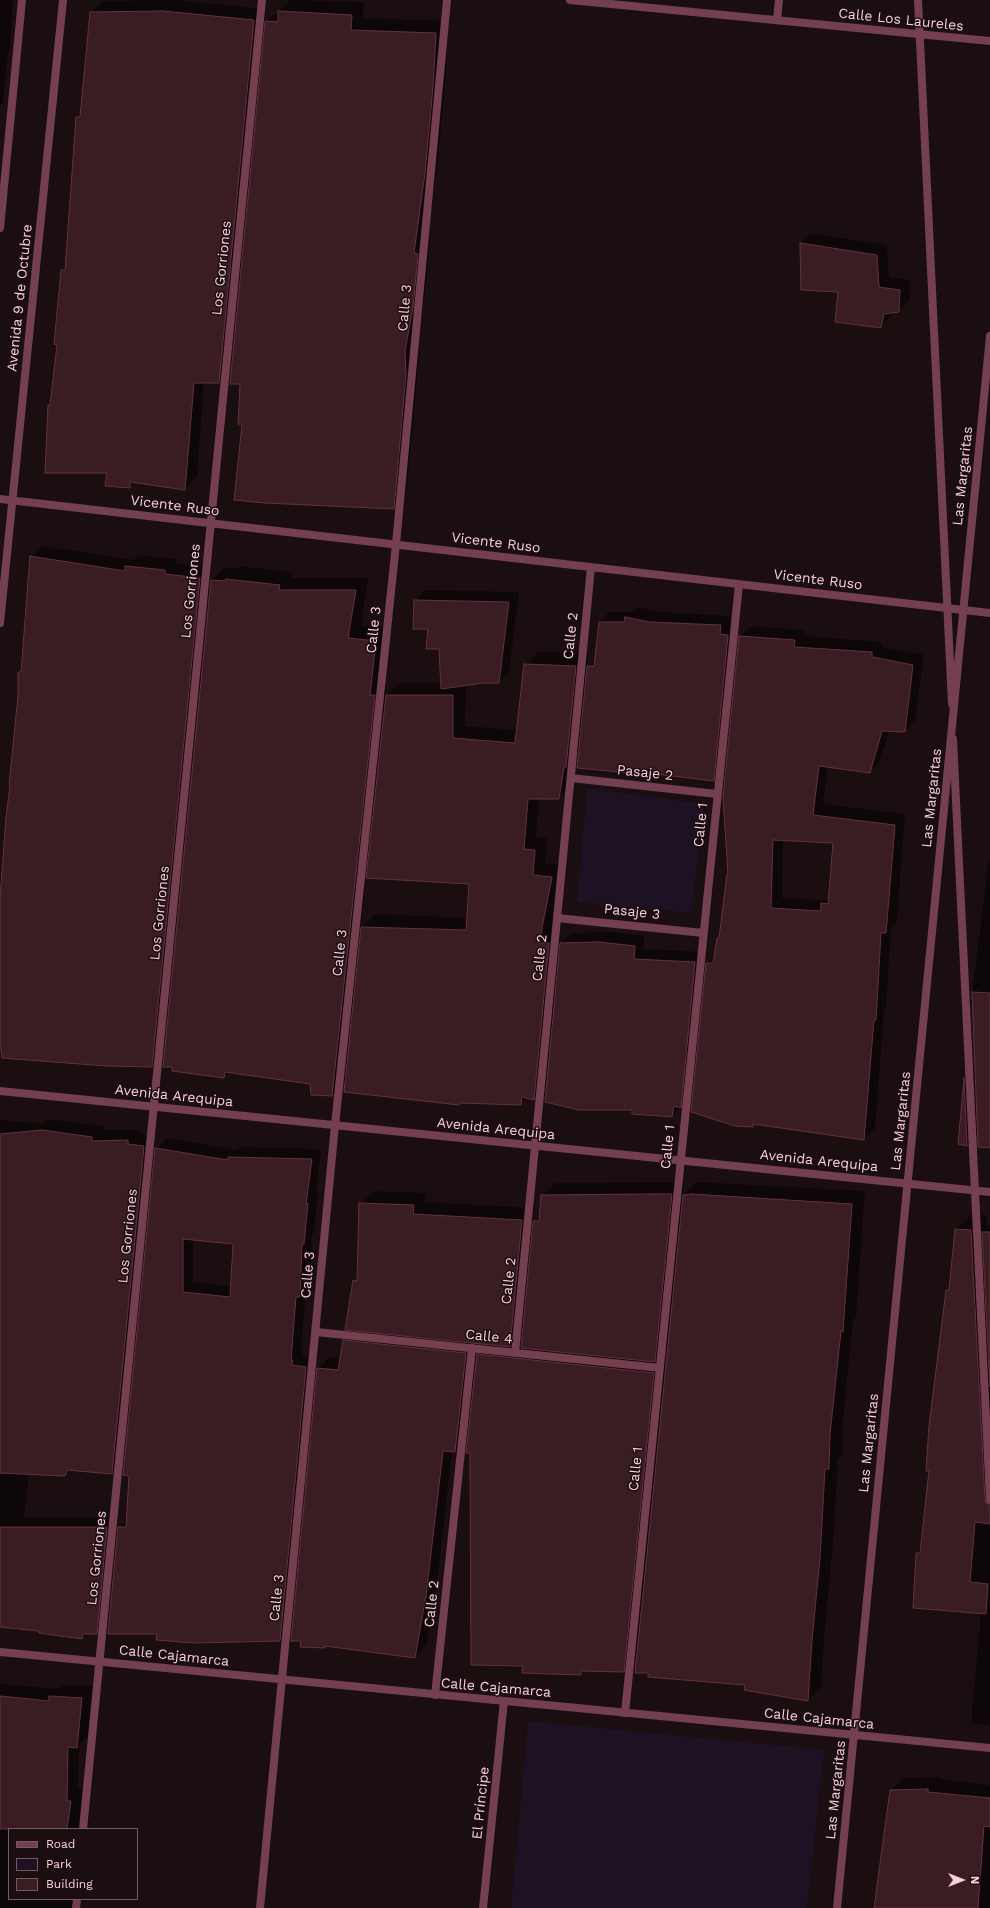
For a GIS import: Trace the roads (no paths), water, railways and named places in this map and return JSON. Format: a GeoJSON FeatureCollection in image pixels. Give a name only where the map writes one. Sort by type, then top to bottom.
{"type":"FeatureCollection","features":[{"type":"Feature","properties":{"kind":"street","name":"Avenida 9 de Octubre"},"geometry":{"type":"LineString","coordinates":[[0,228],[22,0]]}},
{"type":"Feature","properties":{"kind":"street","name":"Avenida 9 de Octubre"},"geometry":{"type":"LineString","coordinates":[[0,623],[63,0]]}},
{"type":"Feature","properties":{"kind":"street","name":"Los Gorriones"},"geometry":{"type":"LineString","coordinates":[[83,1828],[262,0]]}},
{"type":"Feature","properties":{"kind":"street","name":"Calle 3"},"geometry":{"type":"LineString","coordinates":[[260,1908],[335,1125],[396,544],[447,0]]}},
{"type":"Feature","properties":{"kind":"street","name":"Calle Los Laureles"},"geometry":{"type":"LineString","coordinates":[[570,0],[990,41]]}},
{"type":"Feature","properties":{"kind":"street"},"geometry":{"type":"LineString","coordinates":[[777,20],[779,0]]}},
{"type":"Feature","properties":{"kind":"street"},"geometry":{"type":"LineString","coordinates":[[918,0],[990,1500]]}},
{"type":"Feature","properties":{"kind":"street","name":"Las Margaritas"},"geometry":{"type":"LineString","coordinates":[[837,1908],[990,336]]}},
{"type":"Feature","properties":{"kind":"street","name":"Vicente Ruso"},"geometry":{"type":"LineString","coordinates":[[0,499],[990,613]]}},
{"type":"Feature","properties":{"kind":"street","name":"Calle 2"},"geometry":{"type":"LineString","coordinates":[[515,1353],[591,567]]}},
{"type":"Feature","properties":{"kind":"street","name":"Calle 1"},"geometry":{"type":"LineString","coordinates":[[625,1713],[739,584]]}},
{"type":"Feature","properties":{"kind":"street","name":"Pasaje 2"},"geometry":{"type":"LineString","coordinates":[[571,778],[717,794]]}},
{"type":"Feature","properties":{"kind":"street","name":"Pasaje 3"},"geometry":{"type":"LineString","coordinates":[[557,918],[704,933]]}},
{"type":"Feature","properties":{"kind":"street","name":"Avenida Arequipa"},"geometry":{"type":"LineString","coordinates":[[0,1091],[990,1192]]}},
{"type":"Feature","properties":{"kind":"street","name":"Calle 4"},"geometry":{"type":"LineString","coordinates":[[316,1332],[660,1368]]}},
{"type":"Feature","properties":{"kind":"street","name":"Calle 2"},"geometry":{"type":"LineString","coordinates":[[435,1695],[472,1348]]}},
{"type":"Feature","properties":{"kind":"street","name":"Calle Cajamarca"},"geometry":{"type":"LineString","coordinates":[[0,1652],[990,1748]]}},
{"type":"Feature","properties":{"kind":"street","name":"El Príncipe"},"geometry":{"type":"LineString","coordinates":[[483,1908],[504,1701]]}}]}
